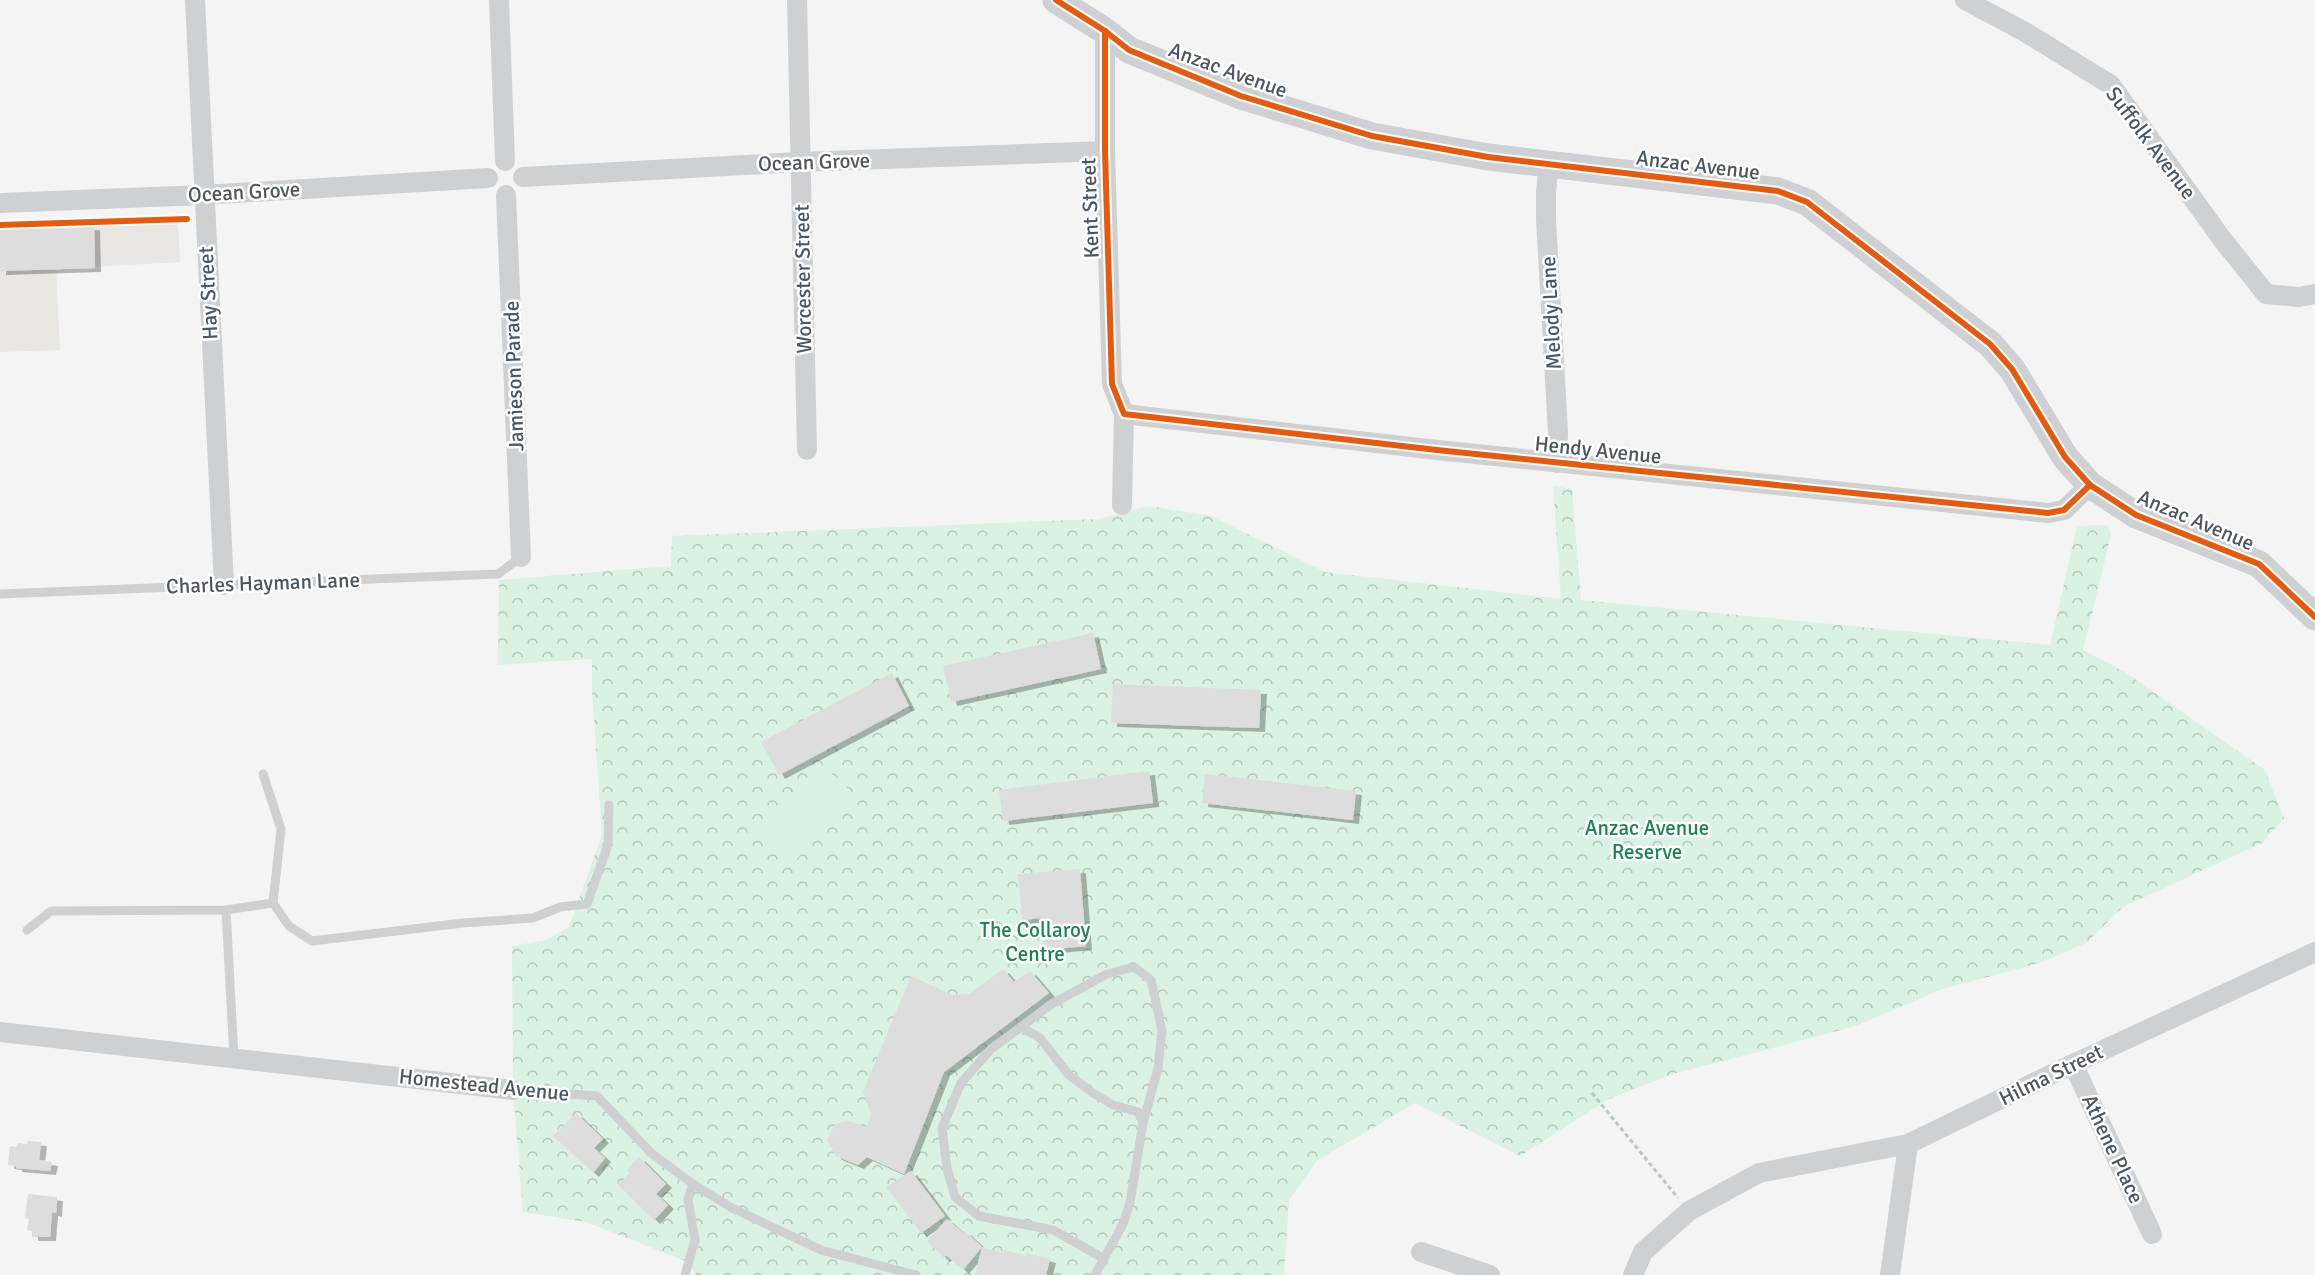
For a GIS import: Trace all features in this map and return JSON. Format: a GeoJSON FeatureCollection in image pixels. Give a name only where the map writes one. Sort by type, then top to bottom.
{"type":"FeatureCollection","features":[{"type":"Feature","properties":{"kind":"street","name":"Hay Street"},"geometry":{"type":"LineString","coordinates":[[195,0],[224,585]]}},
{"type":"Feature","properties":{"kind":"street"},"geometry":{"type":"LineString","coordinates":[[500,0],[505,161]]}},
{"type":"Feature","properties":{"kind":"street","name":"Worcester Street"},"geometry":{"type":"LineString","coordinates":[[797,0],[807,450]]}},
{"type":"Feature","properties":{"kind":"street","name":"Anzac Avenue"},"geometry":{"type":"LineString","coordinates":[[1056,0],[1105,31],[1129,50],[1241,96],[1372,136],[1488,157],[1778,191],[1807,202],[1990,344],[2013,369],[2065,457],[2090,485],[2136,515],[2259,564],[2315,617]]}},
{"type":"Feature","properties":{"kind":"street","name":"Suffolk Avenue"},"geometry":{"type":"LineString","coordinates":[[1965,0],[2025,32],[2111,86],[2222,239],[2266,294],[2299,297],[2315,294]]}},
{"type":"Feature","properties":{"kind":"street","name":"Kent Street"},"geometry":{"type":"LineString","coordinates":[[1105,31],[1105,151],[1112,384],[1124,414]]}},
{"type":"Feature","properties":{"kind":"street","name":"Ocean Grove"},"geometry":{"type":"LineString","coordinates":[[523,177],[800,162],[1105,151]]}},
{"type":"Feature","properties":{"kind":"street"},"geometry":{"type":"LineString","coordinates":[[505,161],[518,165],[523,177],[519,190],[506,195],[494,191],[489,178],[493,166],[505,161]]}},
{"type":"Feature","properties":{"kind":"street","name":"Melody Lane"},"geometry":{"type":"LineString","coordinates":[[1549,164],[1546,219],[1558,433],[1557,463]]}},
{"type":"Feature","properties":{"kind":"street","name":"Ocean Grove"},"geometry":{"type":"LineString","coordinates":[[0,203],[203,195],[489,178]]}},
{"type":"Feature","properties":{"kind":"street","name":"Jamieson Parade"},"geometry":{"type":"LineString","coordinates":[[506,195],[521,556]]}},
{"type":"Feature","properties":{"kind":"street"},"geometry":{"type":"LineString","coordinates":[[1122,506],[1124,414]]}},
{"type":"Feature","properties":{"kind":"street","name":"Hendy Avenue"},"geometry":{"type":"LineString","coordinates":[[1124,414],[1557,463],[2048,513],[2064,510],[2090,485]]}},
{"type":"Feature","properties":{"kind":"street","name":"Hilma Street"},"geometry":{"type":"LineString","coordinates":[[1633,1275],[1643,1252],[1689,1211],[1759,1173],[1908,1144],[2073,1064],[2315,952]]}},
{"type":"Feature","properties":{"kind":"street","name":"Homestead Avenue"},"geometry":{"type":"LineString","coordinates":[[0,1032],[513,1090]]}},
{"type":"Feature","properties":{"kind":"street","name":"Athene Place"},"geometry":{"type":"LineString","coordinates":[[2073,1064],[2152,1234]]}},
{"type":"Feature","properties":{"kind":"street"},"geometry":{"type":"LineString","coordinates":[[1890,1275],[1908,1144]]}},
{"type":"Feature","properties":{"kind":"street"},"geometry":{"type":"LineString","coordinates":[[1421,1252],[1490,1275]]}},
{"type":"Feature","properties":{"kind":"lane","name":"Charles Hayman Lane"},"geometry":{"type":"LineString","coordinates":[[0,594],[498,574],[521,556]]}},
{"type":"Feature","properties":{"kind":"lane"},"geometry":{"type":"LineString","coordinates":[[263,774],[281,828],[273,903],[289,926],[312,941],[462,923],[533,918],[560,907],[587,904],[608,845],[609,805]]}},
{"type":"Feature","properties":{"kind":"lane"},"geometry":{"type":"LineString","coordinates":[[27,930],[51,911],[226,910],[273,903]]}},
{"type":"Feature","properties":{"kind":"lane"},"geometry":{"type":"LineString","coordinates":[[226,910],[234,1058]]}},
{"type":"Feature","properties":{"kind":"lane"},"geometry":{"type":"LineString","coordinates":[[1095,1275],[1123,1224],[1130,1203],[1143,1123],[1158,1068],[1162,1030],[1151,980],[1134,967],[1107,974],[1050,1005],[991,1049],[961,1083],[942,1128],[947,1168],[955,1197],[979,1216],[1053,1230],[1103,1258]]}},
{"type":"Feature","properties":{"kind":"lane"},"geometry":{"type":"LineString","coordinates":[[1021,1027],[1040,1038],[1069,1075],[1113,1105],[1138,1112],[1143,1123]]}},
{"type":"Feature","properties":{"kind":"lane","name":"Homestead Avenue"},"geometry":{"type":"LineString","coordinates":[[513,1090],[597,1096],[651,1153],[693,1184],[732,1208],[820,1250],[916,1275]]}},
{"type":"Feature","properties":{"kind":"lane"},"geometry":{"type":"LineString","coordinates":[[685,1275],[695,1240],[688,1199],[693,1184]]}},
{"type":"Feature","properties":{"kind":"path"},"geometry":{"type":"LineString","coordinates":[[1592,1093],[1689,1211]]}},
{"type":"Feature","properties":{"kind":"shaded area"},"geometry":{"type":"Polygon","coordinates":[[[178,224],[180,262],[56,269],[60,350],[0,352],[0,229],[178,224]]]}},
{"type":"Feature","properties":{"kind":"green space"},"geometry":{"type":"Polygon","coordinates":[[[1553,486],[1572,489],[1581,600],[2050,645],[2077,526],[2108,525],[2111,535],[2083,650],[2125,672],[2265,770],[2284,818],[2262,843],[2123,907],[2086,943],[2040,963],[1942,989],[1856,1026],[1673,1074],[1609,1099],[1520,1156],[1415,1103],[1318,1160],[1289,1200],[1284,1275],[696,1275],[688,1262],[586,1222],[523,1212],[513,1090],[512,946],[546,940],[569,927],[602,835],[592,659],[498,665],[499,580],[671,566],[672,536],[1098,519],[1149,506],[1211,516],[1325,572],[1561,599],[1553,486]]]}},
{"type":"Feature","properties":{"kind":"green space"},"geometry":{"type":"Polygon","coordinates":[[[820,763],[855,795],[797,859],[761,827],[820,763]]]}},
{"type":"Feature","properties":{"kind":"building"},"geometry":{"type":"Polygon","coordinates":[[[94,226],[95,268],[0,271],[0,229],[94,226]]]}},
{"type":"Feature","properties":{"kind":"building"},"geometry":{"type":"Polygon","coordinates":[[[1093,633],[1101,669],[951,702],[943,666],[1093,633]]]}},
{"type":"Feature","properties":{"kind":"building"},"geometry":{"type":"Polygon","coordinates":[[[892,673],[909,706],[779,775],[761,742],[892,673]]]}},
{"type":"Feature","properties":{"kind":"building"},"geometry":{"type":"Polygon","coordinates":[[[1113,684],[1261,690],[1259,728],[1111,723],[1113,684]]]}},
{"type":"Feature","properties":{"kind":"building"},"geometry":{"type":"Polygon","coordinates":[[[1149,771],[1153,803],[1003,821],[999,790],[1149,771]]]}},
{"type":"Feature","properties":{"kind":"building"},"geometry":{"type":"Polygon","coordinates":[[[1205,774],[1356,791],[1353,820],[1202,803],[1205,774]]]}},
{"type":"Feature","properties":{"kind":"building"},"geometry":{"type":"Polygon","coordinates":[[[1080,869],[1086,946],[1044,950],[1042,918],[1022,920],[1018,874],[1080,869]]]}},
{"type":"Feature","properties":{"kind":"building"},"geometry":{"type":"Polygon","coordinates":[[[1003,969],[1014,982],[1030,971],[1049,993],[944,1072],[904,1174],[867,1157],[858,1165],[836,1156],[827,1140],[835,1124],[848,1121],[867,1127],[871,1114],[863,1092],[911,976],[952,995],[969,994],[1003,969]]]}},
{"type":"Feature","properties":{"kind":"building"},"geometry":{"type":"Polygon","coordinates":[[[576,1113],[603,1139],[594,1148],[605,1158],[593,1173],[553,1136],[576,1113]]]}},
{"type":"Feature","properties":{"kind":"building"},"geometry":{"type":"Polygon","coordinates":[[[28,1141],[41,1142],[39,1160],[52,1162],[50,1171],[16,1168],[16,1166],[8,1165],[10,1146],[16,1147],[18,1143],[27,1144],[28,1141]]]}},
{"type":"Feature","properties":{"kind":"building"},"geometry":{"type":"Polygon","coordinates":[[[639,1157],[666,1184],[656,1194],[668,1205],[654,1220],[618,1185],[629,1173],[627,1170],[639,1157]]]}},
{"type":"Feature","properties":{"kind":"building"},"geometry":{"type":"Polygon","coordinates":[[[911,1171],[945,1216],[921,1233],[886,1187],[911,1171]]]}},
{"type":"Feature","properties":{"kind":"building"},"geometry":{"type":"Polygon","coordinates":[[[28,1194],[57,1197],[56,1213],[52,1212],[50,1237],[32,1237],[32,1231],[27,1230],[29,1219],[25,1218],[28,1194]]]}},
{"type":"Feature","properties":{"kind":"building"},"geometry":{"type":"Polygon","coordinates":[[[947,1219],[963,1233],[965,1231],[982,1247],[963,1270],[946,1255],[944,1258],[927,1241],[947,1219]]]}},
{"type":"Feature","properties":{"kind":"building"},"geometry":{"type":"Polygon","coordinates":[[[982,1247],[1003,1253],[1004,1250],[1025,1256],[1026,1253],[1050,1259],[1046,1275],[975,1275],[982,1247]]]}},
{"type":"Feature","properties":{"kind":"cycle path"},"geometry":{"type":"LineString","coordinates":[[1056,0],[1105,31],[1129,50],[1241,96],[1372,136],[1488,157],[1778,191],[1807,202],[1990,344],[2012,369],[2065,457],[2090,485],[2136,515],[2259,564],[2315,617]]}},
{"type":"Feature","properties":{"kind":"cycle path"},"geometry":{"type":"LineString","coordinates":[[1105,31],[1105,151],[1112,384],[1124,414],[1437,450],[2048,513],[2064,510],[2090,485]]}},
{"type":"Feature","properties":{"kind":"cycle path"},"geometry":{"type":"LineString","coordinates":[[0,225],[187,219]]}},
{"type":"Feature","properties":{"kind":"park label","name":"Anzac Avenue Reserve"},"geometry":{"type":"Point","coordinates":[1647,840]}},
{"type":"Feature","properties":{"kind":"park label","name":"The Collaroy Centre"},"geometry":{"type":"Point","coordinates":[1035,942]}}]}
